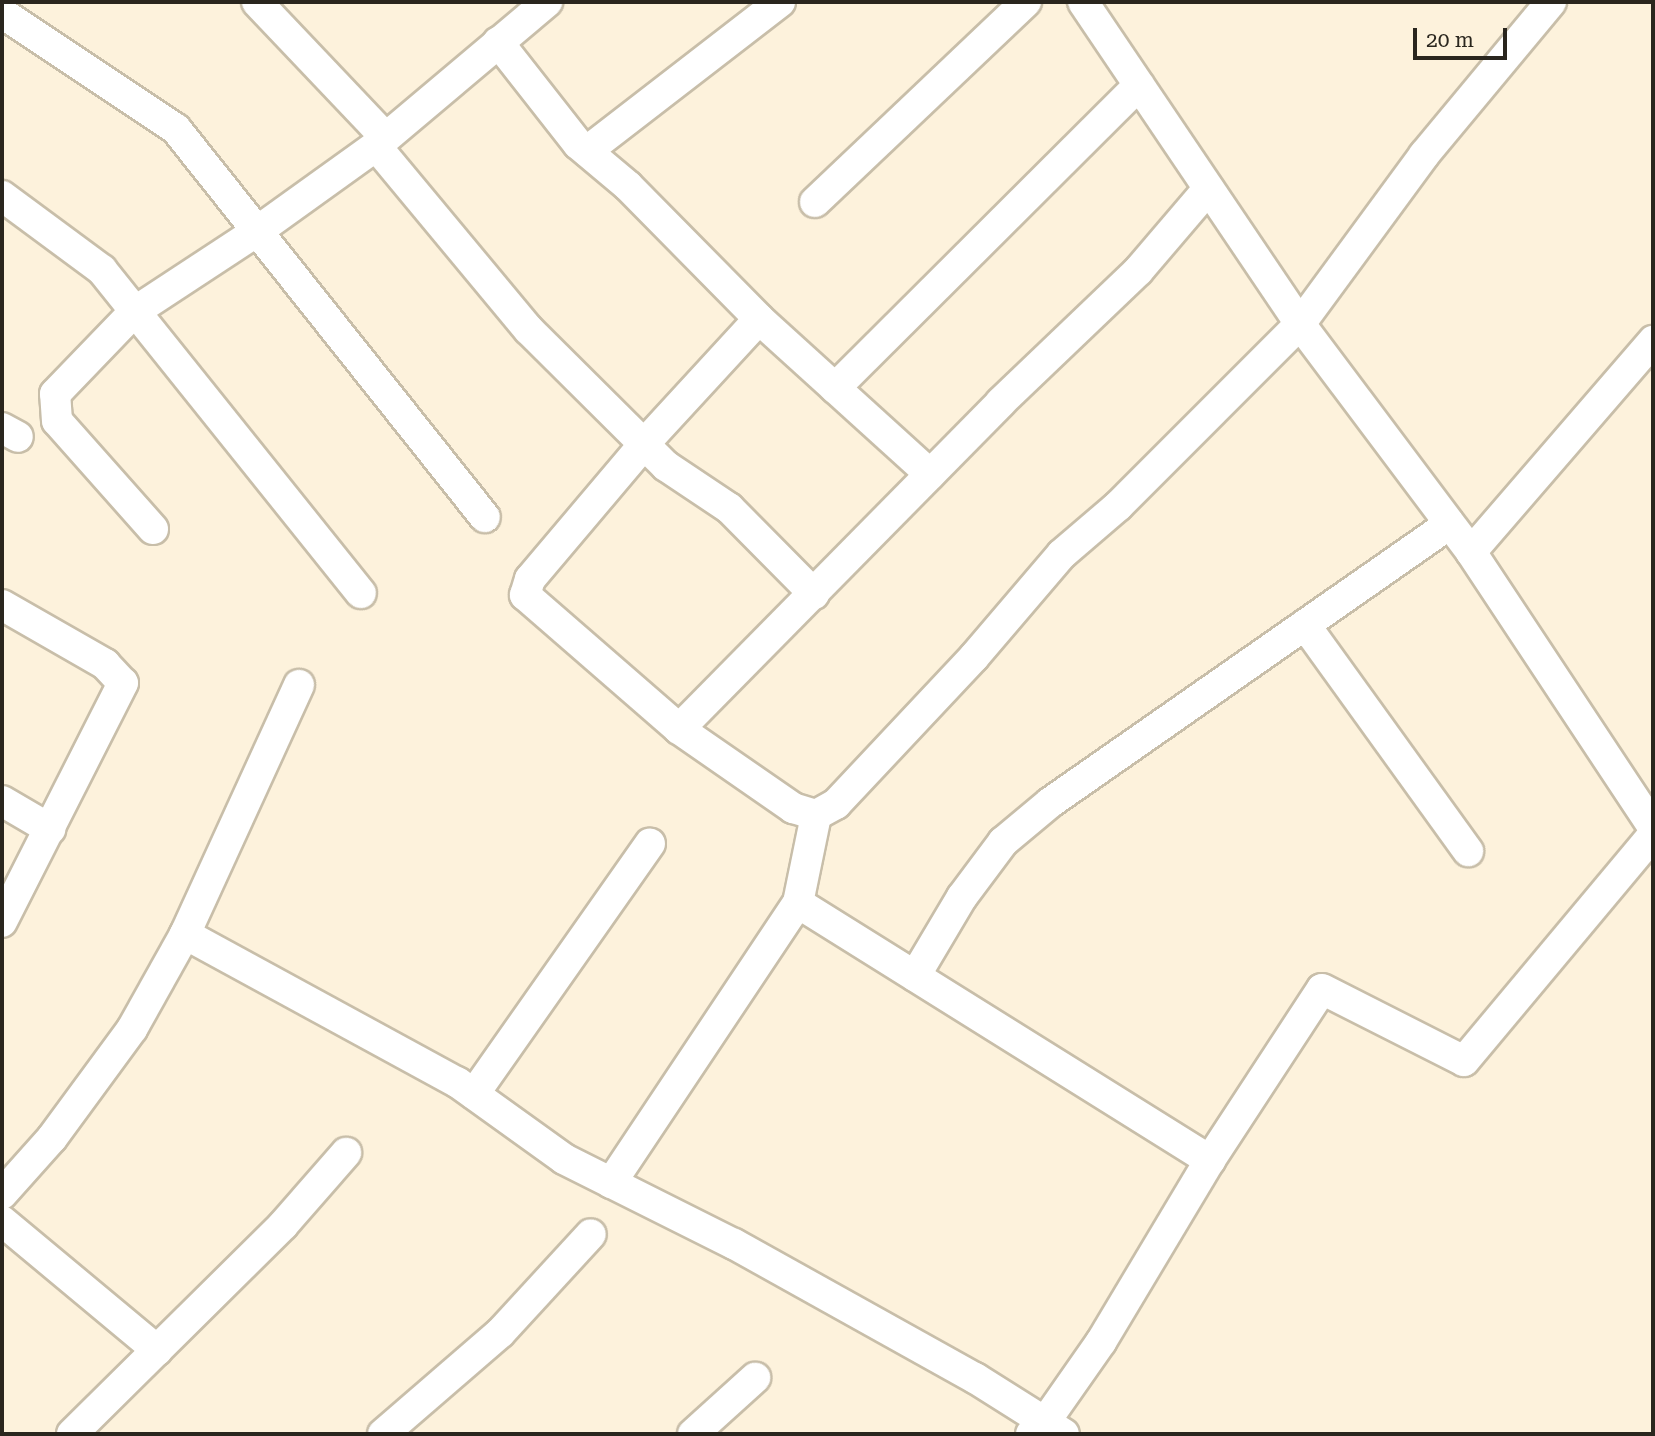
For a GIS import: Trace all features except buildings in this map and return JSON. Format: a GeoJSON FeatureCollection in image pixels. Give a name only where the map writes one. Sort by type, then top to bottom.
{"type":"FeatureCollection","features":[{"type":"Feature","properties":{"kind":"street"},"geometry":{"type":"LineString","coordinates":[[257,2],[381,142],[529,330],[666,466],[729,508],[814,594]]}},
{"type":"Feature","properties":{"kind":"street"},"geometry":{"type":"LineString","coordinates":[[153,529],[54,414],[55,394],[134,312],[259,230],[381,142],[547,2]]}},
{"type":"Feature","properties":{"kind":"street"},"geometry":{"type":"LineString","coordinates":[[587,151],[780,2]]}},
{"type":"Feature","properties":{"kind":"street"},"geometry":{"type":"LineString","coordinates":[[815,202],[1026,2]]}},
{"type":"Feature","properties":{"kind":"street"},"geometry":{"type":"LineString","coordinates":[[1085,2],[1300,324],[1471,552],[1653,827]]}},
{"type":"Feature","properties":{"kind":"street"},"geometry":{"type":"LineString","coordinates":[[759,319],[645,443],[530,579],[525,595],[679,729],[793,808],[816,815],[836,804],[1062,554],[1118,506],[1300,324],[1424,155],[1551,2]]}},
{"type":"Feature","properties":{"kind":"street"},"geometry":{"type":"LineString","coordinates":[[2,13],[176,129],[485,517]]}},
{"type":"Feature","properties":{"kind":"street"},"geometry":{"type":"LineString","coordinates":[[498,42],[587,151],[628,186],[759,319],[930,474]]}},
{"type":"Feature","properties":{"kind":"street"},"geometry":{"type":"LineString","coordinates":[[835,388],[1139,85]]}},
{"type":"Feature","properties":{"kind":"street"},"geometry":{"type":"LineString","coordinates":[[679,729],[930,474],[1138,271],[1208,189]]}},
{"type":"Feature","properties":{"kind":"street"},"geometry":{"type":"LineString","coordinates":[[2,196],[102,271],[361,593]]}},
{"type":"Feature","properties":{"kind":"street"},"geometry":{"type":"LineString","coordinates":[[1471,552],[1652,344]]}},
{"type":"Feature","properties":{"kind":"street"},"geometry":{"type":"LineString","coordinates":[[915,976],[962,897],[1003,842],[1051,802],[1450,524]]}},
{"type":"Feature","properties":{"kind":"street"},"geometry":{"type":"LineString","coordinates":[[2,605],[105,664],[123,683],[2,922]]}},
{"type":"Feature","properties":{"kind":"street"},"geometry":{"type":"LineString","coordinates":[[1305,625],[1468,851]]}},
{"type":"Feature","properties":{"kind":"street"},"geometry":{"type":"LineString","coordinates":[[2,1194],[52,1138],[132,1029],[185,934],[299,685]]}},
{"type":"Feature","properties":{"kind":"street"},"geometry":{"type":"LineString","coordinates":[[2,801],[50,829]]}},
{"type":"Feature","properties":{"kind":"street"},"geometry":{"type":"LineString","coordinates":[[611,1183],[798,903],[816,815]]}},
{"type":"Feature","properties":{"kind":"street"},"geometry":{"type":"LineString","coordinates":[[185,934],[474,1094],[564,1159],[734,1244],[1047,1430],[1210,1160],[1322,989],[1464,1061],[1653,835]]}},
{"type":"Feature","properties":{"kind":"street"},"geometry":{"type":"LineString","coordinates":[[474,1094],[650,844]]}},
{"type":"Feature","properties":{"kind":"street"},"geometry":{"type":"LineString","coordinates":[[798,903],[1210,1160]]}},
{"type":"Feature","properties":{"kind":"street"},"geometry":{"type":"LineString","coordinates":[[72,1434],[283,1225],[346,1153]]}},
{"type":"Feature","properties":{"kind":"street"},"geometry":{"type":"LineString","coordinates":[[2,1221],[157,1350]]}},
{"type":"Feature","properties":{"kind":"street"},"geometry":{"type":"LineString","coordinates":[[383,1434],[500,1333],[591,1234]]}},
{"type":"Feature","properties":{"kind":"street"},"geometry":{"type":"LineString","coordinates":[[693,1434],[755,1378]]}}]}
